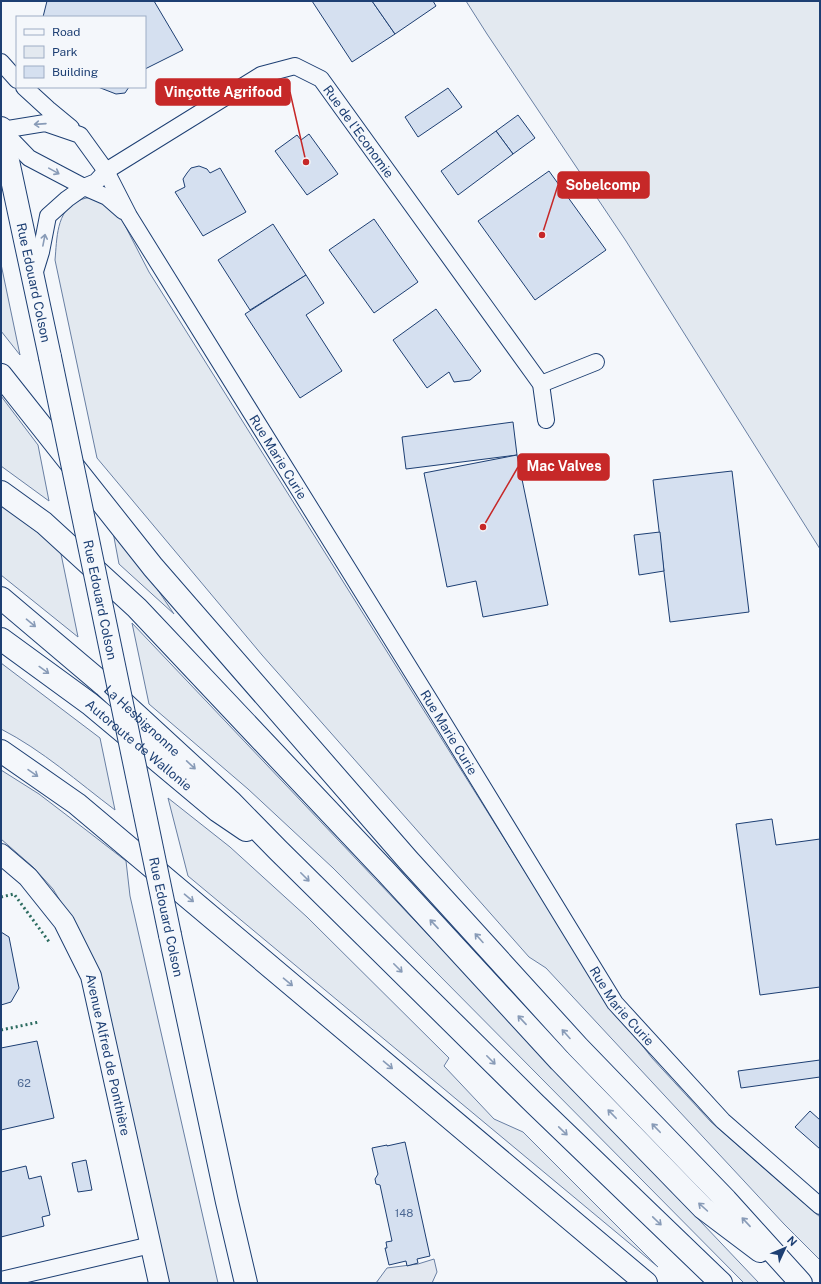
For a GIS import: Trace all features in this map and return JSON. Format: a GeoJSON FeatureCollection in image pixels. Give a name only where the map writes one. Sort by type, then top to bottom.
{"type":"FeatureCollection","features":[{"type":"Feature","properties":{"kind":"main road","name":"Rue Edouard Colson"},"geometry":{"type":"LineString","coordinates":[[1,129],[170,935],[225,1194],[246,1283]]}},
{"type":"Feature","properties":{"kind":"main road"},"geometry":{"type":"LineString","coordinates":[[1,375],[153,567],[403,854],[578,1047],[726,1200],[801,1283]]}},
{"type":"Feature","properties":{"kind":"main road"},"geometry":{"type":"LineString","coordinates":[[1,492],[44,523],[137,608],[382,868],[560,1061],[703,1208],[801,1283]]}},
{"type":"Feature","properties":{"kind":"main road","name":"La Hesbignonne"},"geometry":{"type":"LineString","coordinates":[[1,598],[110,690],[230,801],[278,850]]}},
{"type":"Feature","properties":{"kind":"main road","name":"Autoroute de Wallonie"},"geometry":{"type":"LineString","coordinates":[[1,639],[90,704],[218,812],[278,850]]}},
{"type":"Feature","properties":{"kind":"main road"},"geometry":{"type":"LineString","coordinates":[[1,750],[77,804],[646,1283]]}},
{"type":"Feature","properties":{"kind":"main road"},"geometry":{"type":"LineString","coordinates":[[278,850],[541,1109],[721,1283]]}},
{"type":"Feature","properties":{"kind":"street"},"geometry":{"type":"LineString","coordinates":[[1,62],[16,79]]}},
{"type":"Feature","properties":{"kind":"street","name":"Rue de l'Economie"},"geometry":{"type":"LineString","coordinates":[[33,278],[41,252],[48,216],[67,199],[84,187],[96,182],[106,171],[261,74],[295,66],[321,79],[540,384],[546,420]]}},
{"type":"Feature","properties":{"kind":"street"},"geometry":{"type":"LineString","coordinates":[[25,88],[80,135],[106,171],[129,216]]}},
{"type":"Feature","properties":{"kind":"street"},"geometry":{"type":"LineString","coordinates":[[1,129],[45,123],[80,135]]}},
{"type":"Feature","properties":{"kind":"street"},"geometry":{"type":"LineString","coordinates":[[1,129],[29,158],[84,187],[107,197],[129,216]]}},
{"type":"Feature","properties":{"kind":"street","name":"Rue Marie Curie"},"geometry":{"type":"LineString","coordinates":[[129,216],[615,1003],[723,1121],[820,1206]]}},
{"type":"Feature","properties":{"kind":"street"},"geometry":{"type":"LineString","coordinates":[[540,384],[596,362]]}},
{"type":"Feature","properties":{"kind":"street","name":"Avenue Alfred de Ponthière"},"geometry":{"type":"LineString","coordinates":[[1,854],[28,877],[64,922],[91,976],[159,1283]]}},
{"type":"Feature","properties":{"kind":"street"},"geometry":{"type":"LineString","coordinates":[[1,1280],[151,1245]]}},
{"type":"Feature","properties":{"kind":"green space"},"geometry":{"type":"Polygon","coordinates":[[[466,1],[820,1],[820,549],[626,241],[466,1]]]}},
{"type":"Feature","properties":{"kind":"green space"},"geometry":{"type":"Polygon","coordinates":[[[94,196],[118,212],[149,272],[601,993],[652,1058],[711,1122],[820,1217],[820,1260],[784,1224],[546,968],[529,957],[262,655],[97,458],[55,260],[57,235],[65,211],[78,201],[94,196]]]}},
{"type":"Feature","properties":{"kind":"green space"},"geometry":{"type":"Polygon","coordinates":[[[1,264],[20,355],[1,331],[1,264]]]}},
{"type":"Feature","properties":{"kind":"green space"},"geometry":{"type":"Polygon","coordinates":[[[1,396],[38,445],[49,501],[1,466],[1,396]]]}},
{"type":"Feature","properties":{"kind":"green space"},"geometry":{"type":"Polygon","coordinates":[[[1,505],[60,549],[78,637],[1,575],[1,505]]]}},
{"type":"Feature","properties":{"kind":"green space"},"geometry":{"type":"Polygon","coordinates":[[[113,532],[135,556],[174,614],[119,564],[113,532]]]}},
{"type":"Feature","properties":{"kind":"green space"},"geometry":{"type":"Polygon","coordinates":[[[132,623],[759,1283],[744,1283],[333,868],[248,789],[149,704],[132,623]]]}},
{"type":"Feature","properties":{"kind":"green space"},"geometry":{"type":"Polygon","coordinates":[[[1,663],[100,738],[115,810],[45,756],[1,729],[1,663]]]}},
{"type":"Feature","properties":{"kind":"green space"},"geometry":{"type":"Polygon","coordinates":[[[1,770],[39,794],[126,861],[130,896],[218,1283],[169,1283],[81,935],[53,889],[33,867],[1,839],[1,770]]]}},
{"type":"Feature","properties":{"kind":"green space"},"geometry":{"type":"Polygon","coordinates":[[[168,798],[230,847],[307,917],[449,1058],[444,1066],[494,1119],[523,1132],[658,1267],[188,876],[168,798]]]}},
{"type":"Feature","properties":{"kind":"shaded area"},"geometry":{"type":"Polygon","coordinates":[[[434,1259],[437,1272],[432,1283],[376,1283],[387,1268],[418,1264],[434,1259]]]}},
{"type":"Feature","properties":{"kind":"building"},"geometry":{"type":"Polygon","coordinates":[[[47,1],[154,1],[183,50],[146,68],[146,16],[43,16],[47,1]]]}},
{"type":"Feature","properties":{"kind":"building"},"geometry":{"type":"Polygon","coordinates":[[[312,1],[372,1],[395,34],[352,62],[312,1]]]}},
{"type":"Feature","properties":{"kind":"building"},"geometry":{"type":"Polygon","coordinates":[[[372,1],[433,1],[436,6],[395,34],[372,1]]]}},
{"type":"Feature","properties":{"kind":"building"},"geometry":{"type":"Polygon","coordinates":[[[101,88],[128,88],[125,93],[116,94],[101,88]]]}},
{"type":"Feature","properties":{"kind":"building"},"geometry":{"type":"Polygon","coordinates":[[[448,88],[462,107],[418,137],[405,117],[448,88]]]}},
{"type":"Feature","properties":{"kind":"building"},"geometry":{"type":"Polygon","coordinates":[[[518,115],[535,138],[513,154],[496,131],[518,115]]]}},
{"type":"Feature","properties":{"kind":"building"},"geometry":{"type":"Polygon","coordinates":[[[496,131],[513,154],[458,195],[441,171],[496,131]]]}},
{"type":"Feature","properties":{"kind":"building"},"geometry":{"type":"Polygon","coordinates":[[[309,134],[338,174],[307,195],[275,151],[297,135],[301,140],[309,134]]]}},
{"type":"Feature","properties":{"kind":"building"},"geometry":{"type":"Polygon","coordinates":[[[199,166],[207,169],[210,173],[220,168],[246,212],[203,236],[175,192],[185,187],[183,179],[191,168],[199,166]]]}},
{"type":"Feature","properties":{"kind":"building"},"geometry":{"type":"Polygon","coordinates":[[[549,171],[606,250],[535,300],[478,221],[549,171]]]}},
{"type":"Feature","properties":{"kind":"building"},"geometry":{"type":"Polygon","coordinates":[[[374,219],[418,282],[374,313],[329,250],[374,219]]]}},
{"type":"Feature","properties":{"kind":"building"},"geometry":{"type":"Polygon","coordinates":[[[273,224],[306,275],[250,310],[218,260],[273,224]]]}},
{"type":"Feature","properties":{"kind":"building"},"geometry":{"type":"Polygon","coordinates":[[[306,275],[324,303],[306,315],[342,371],[300,398],[245,314],[306,275]]]}},
{"type":"Feature","properties":{"kind":"building"},"geometry":{"type":"Polygon","coordinates":[[[436,309],[481,371],[470,380],[454,382],[449,372],[427,388],[393,340],[436,309]]]}},
{"type":"Feature","properties":{"kind":"building"},"geometry":{"type":"Polygon","coordinates":[[[513,422],[517,455],[406,469],[402,437],[513,422]]]}},
{"type":"Feature","properties":{"kind":"building"},"geometry":{"type":"Polygon","coordinates":[[[517,455],[548,605],[483,617],[476,581],[447,587],[424,473],[517,455]]]}},
{"type":"Feature","properties":{"kind":"building"},"geometry":{"type":"Polygon","coordinates":[[[732,471],[749,612],[670,622],[653,480],[732,471]]]}},
{"type":"Feature","properties":{"kind":"building"},"geometry":{"type":"Polygon","coordinates":[[[660,532],[664,571],[639,575],[634,535],[660,532]]]}},
{"type":"Feature","properties":{"kind":"building"},"geometry":{"type":"Polygon","coordinates":[[[772,819],[776,845],[820,839],[820,987],[760,995],[736,824],[772,819]]]}},
{"type":"Feature","properties":{"kind":"building"},"geometry":{"type":"Polygon","coordinates":[[[1,932],[9,937],[19,988],[11,1002],[1,1005],[1,932]]]}},
{"type":"Feature","properties":{"kind":"building"},"geometry":{"type":"Polygon","coordinates":[[[37,1041],[54,1118],[1,1130],[1,1048],[37,1041]]]}},
{"type":"Feature","properties":{"kind":"building"},"geometry":{"type":"Polygon","coordinates":[[[820,1060],[820,1077],[741,1088],[738,1071],[820,1060]]]}},
{"type":"Feature","properties":{"kind":"building"},"geometry":{"type":"Polygon","coordinates":[[[810,1111],[820,1120],[820,1149],[795,1127],[810,1111]]]}},
{"type":"Feature","properties":{"kind":"building"},"geometry":{"type":"Polygon","coordinates":[[[405,1142],[430,1256],[417,1259],[418,1263],[407,1266],[406,1261],[389,1265],[385,1248],[387,1248],[386,1242],[392,1241],[380,1185],[376,1184],[375,1179],[378,1174],[372,1148],[405,1142]]]}},
{"type":"Feature","properties":{"kind":"building"},"geometry":{"type":"Polygon","coordinates":[[[86,1160],[92,1190],[78,1192],[72,1163],[86,1160]]]}},
{"type":"Feature","properties":{"kind":"building"},"geometry":{"type":"Polygon","coordinates":[[[26,1166],[29,1179],[41,1176],[50,1215],[42,1217],[44,1226],[1,1237],[1,1172],[26,1166]]]}},
{"type":"Feature","properties":{"kind":"hedge"},"geometry":{"type":"LineString","coordinates":[[1,897],[14,894],[50,943]]}},
{"type":"Feature","properties":{"kind":"hedge"},"geometry":{"type":"LineString","coordinates":[[1,1030],[39,1022]]}},
{"type":"Feature","properties":{"kind":"place","name":"Vinçotte Agrifood"},"geometry":{"type":"Point","coordinates":[306,162]}},
{"type":"Feature","properties":{"kind":"place","name":"Sobelcomp"},"geometry":{"type":"Point","coordinates":[542,235]}},
{"type":"Feature","properties":{"kind":"place","name":"Mac Valves"},"geometry":{"type":"Point","coordinates":[483,527]}}]}
